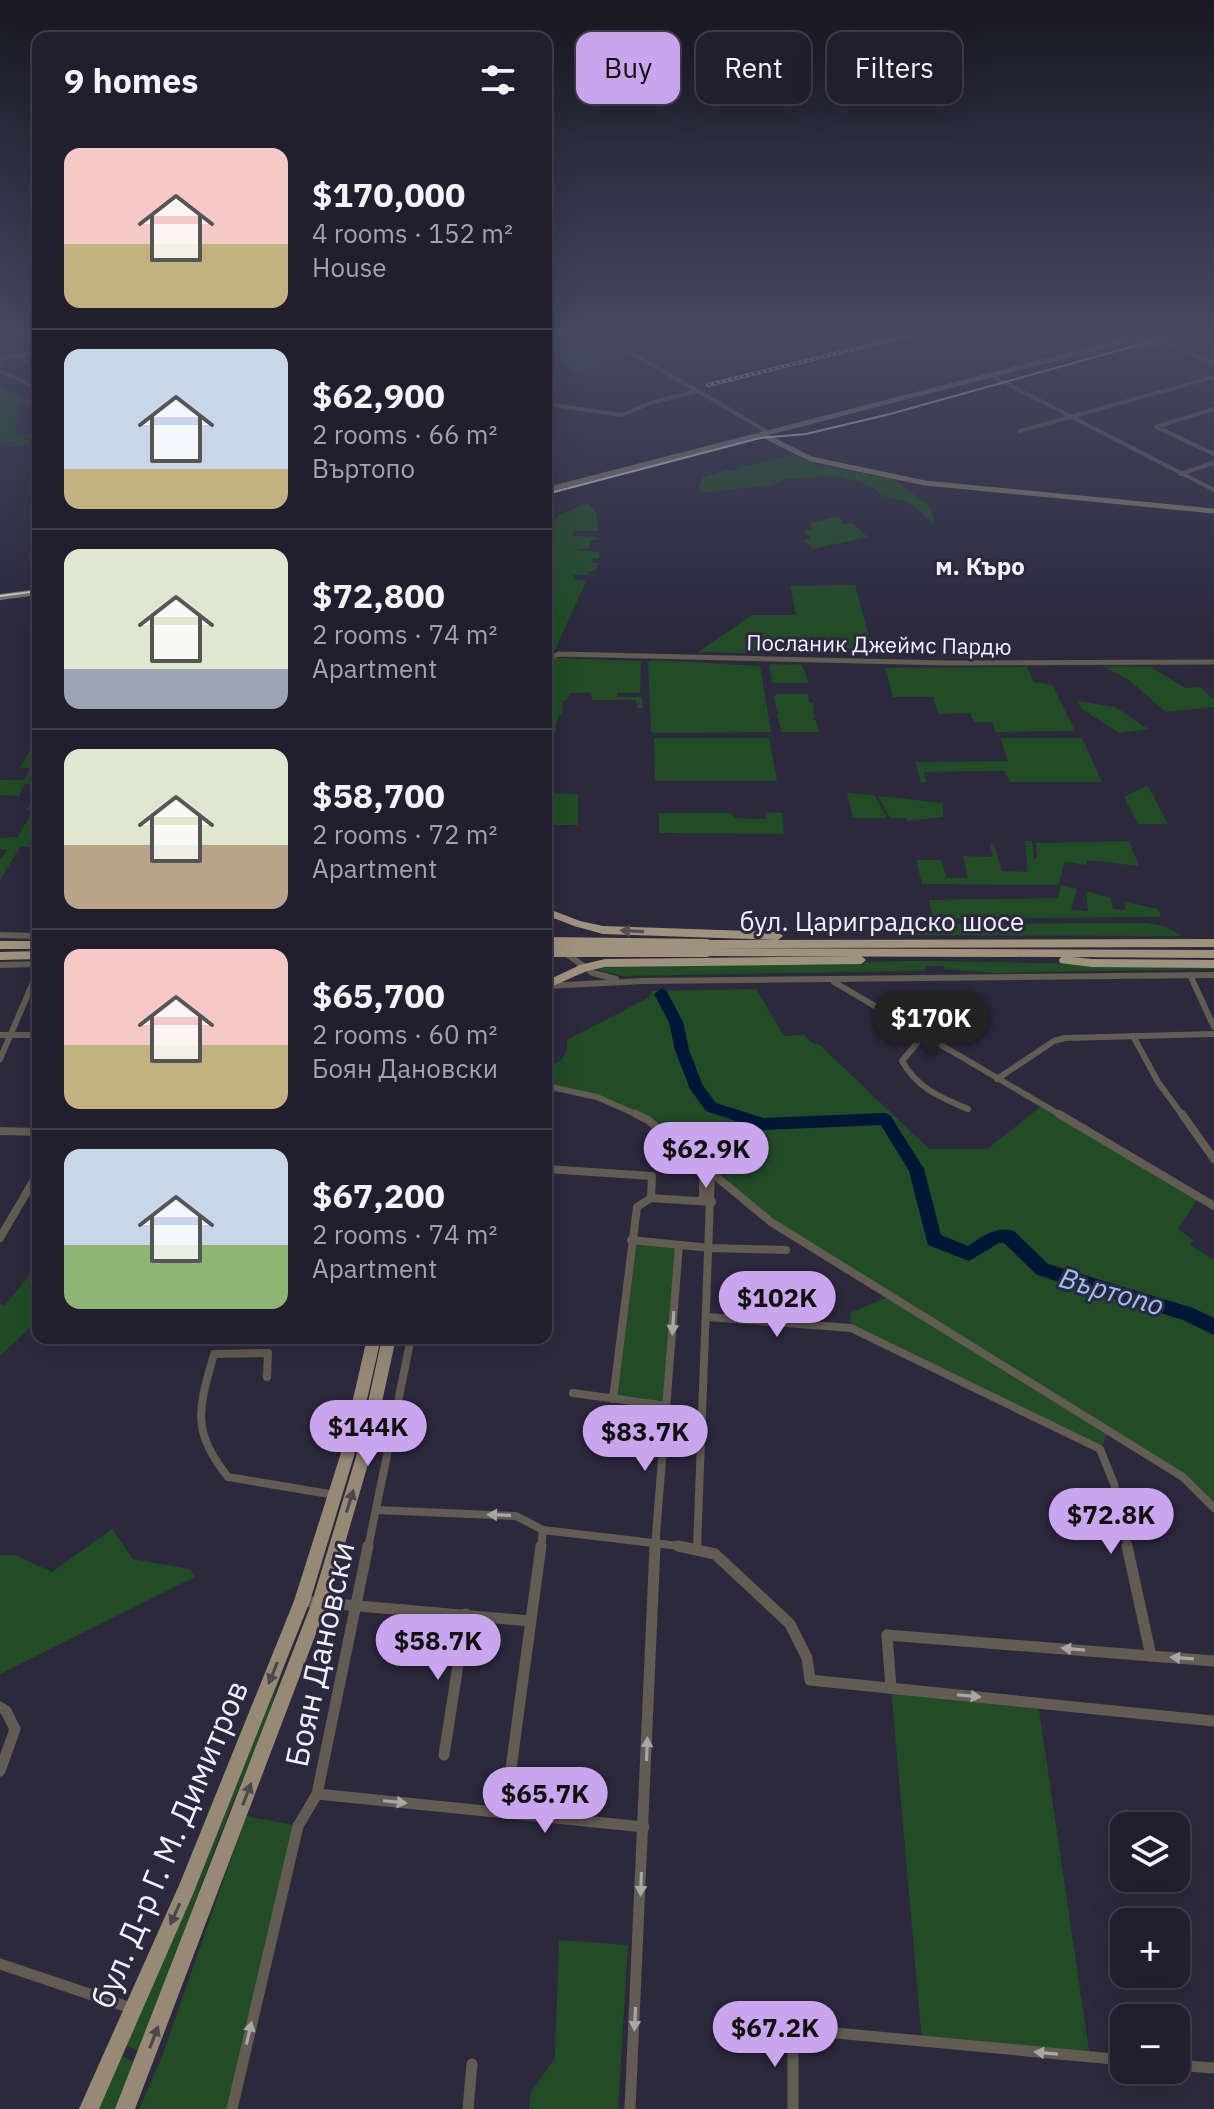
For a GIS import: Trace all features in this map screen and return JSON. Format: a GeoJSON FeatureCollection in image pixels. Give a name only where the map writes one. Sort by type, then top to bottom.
{"type":"FeatureCollection","features":[{"type":"Feature","properties":{"kind":"highway"},"geometry":{"type":"LineString","coordinates":[[552,913],[603,930],[861,936],[940,949]]}},
{"type":"Feature","properties":{"kind":"highway","name":"бул. Цариградско шосе"},"geometry":{"type":"LineString","coordinates":[[552,941],[707,948],[940,949],[1214,943]]}},
{"type":"Feature","properties":{"kind":"highway"},"geometry":{"type":"LineString","coordinates":[[0,945],[32,945]]}},
{"type":"Feature","properties":{"kind":"highway"},"geometry":{"type":"LineString","coordinates":[[552,982],[584,968],[605,963],[883,960],[940,949]]}},
{"type":"Feature","properties":{"kind":"highway","name":"бул. Цариградско шосе"},"geometry":{"type":"LineString","coordinates":[[940,949],[1011,954],[1214,954]]}},
{"type":"Feature","properties":{"kind":"highway"},"geometry":{"type":"LineString","coordinates":[[1011,954],[1092,963],[1214,964]]}},
{"type":"Feature","properties":{"kind":"highway"},"geometry":{"type":"LineString","coordinates":[[0,956],[32,955]]}},
{"type":"Feature","properties":{"kind":"main road"},"geometry":{"type":"LineString","coordinates":[[552,490],[774,433]]}},
{"type":"Feature","properties":{"kind":"main road"},"geometry":{"type":"LineString","coordinates":[[768,435],[822,459],[927,480],[1018,493],[1214,511]]}},
{"type":"Feature","properties":{"kind":"main road"},"geometry":{"type":"LineString","coordinates":[[0,595],[32,591]]}},
{"type":"Feature","properties":{"kind":"main road","name":"бул. Д-р Г. М. Димитров"},"geometry":{"type":"LineString","coordinates":[[89,2109],[311,1602],[373,1344]]}},
{"type":"Feature","properties":{"kind":"main road","name":"бул. Д-р Г. М. Димитров"},"geometry":{"type":"LineString","coordinates":[[125,2109],[363,1457],[388,1344]]}},
{"type":"Feature","properties":{"kind":"street"},"geometry":{"type":"LineString","coordinates":[[1100,433],[1214,490]]}},
{"type":"Feature","properties":{"kind":"street"},"geometry":{"type":"LineString","coordinates":[[1170,433],[1214,454]]}},
{"type":"Feature","properties":{"kind":"street"},"geometry":{"type":"LineString","coordinates":[[1180,474],[1214,463]]}},
{"type":"Feature","properties":{"kind":"street","name":"Посланик Джеймс Пардю"},"geometry":{"type":"LineString","coordinates":[[552,657],[559,654],[947,663],[1214,662]]}},
{"type":"Feature","properties":{"kind":"street"},"geometry":{"type":"LineString","coordinates":[[0,935],[32,936]]}},
{"type":"Feature","properties":{"kind":"street"},"geometry":{"type":"LineString","coordinates":[[552,945],[584,968],[603,977],[638,981]]}},
{"type":"Feature","properties":{"kind":"street"},"geometry":{"type":"LineString","coordinates":[[0,965],[32,964]]}},
{"type":"Feature","properties":{"kind":"street"},"geometry":{"type":"LineString","coordinates":[[1190,975],[1214,1027]]}},
{"type":"Feature","properties":{"kind":"street"},"geometry":{"type":"LineString","coordinates":[[552,985],[638,981],[1214,975]]}},
{"type":"Feature","properties":{"kind":"street"},"geometry":{"type":"LineString","coordinates":[[831,980],[1214,1206]]}},
{"type":"Feature","properties":{"kind":"street"},"geometry":{"type":"LineString","coordinates":[[0,1059],[32,985]]}},
{"type":"Feature","properties":{"kind":"street"},"geometry":{"type":"LineString","coordinates":[[997,1079],[1054,1041],[1065,1038],[1214,1034]]}},
{"type":"Feature","properties":{"kind":"street"},"geometry":{"type":"LineString","coordinates":[[0,1035],[32,1035]]}},
{"type":"Feature","properties":{"kind":"street"},"geometry":{"type":"LineString","coordinates":[[923,1036],[902,1061],[911,1079],[928,1093],[968,1109]]}},
{"type":"Feature","properties":{"kind":"street"},"geometry":{"type":"LineString","coordinates":[[1133,1036],[1158,1082],[1214,1159]]}},
{"type":"Feature","properties":{"kind":"street"},"geometry":{"type":"LineString","coordinates":[[552,1087],[597,1097],[648,1120],[771,1222],[1183,1477],[1214,1508]]}},
{"type":"Feature","properties":{"kind":"street"},"geometry":{"type":"LineString","coordinates":[[0,1131],[32,1132]]}},
{"type":"Feature","properties":{"kind":"street"},"geometry":{"type":"LineString","coordinates":[[697,1548],[710,1248],[703,1166]]}},
{"type":"Feature","properties":{"kind":"street"},"geometry":{"type":"LineString","coordinates":[[552,1169],[652,1176],[651,1198]]}},
{"type":"Feature","properties":{"kind":"street"},"geometry":{"type":"LineString","coordinates":[[708,1202],[711,1173]]}},
{"type":"Feature","properties":{"kind":"street"},"geometry":{"type":"LineString","coordinates":[[0,1238],[32,1183]]}},
{"type":"Feature","properties":{"kind":"street"},"geometry":{"type":"LineString","coordinates":[[613,1399],[637,1207],[651,1198],[708,1202]]}},
{"type":"Feature","properties":{"kind":"street"},"geometry":{"type":"LineString","coordinates":[[631,1240],[710,1248],[786,1250]]}},
{"type":"Feature","properties":{"kind":"street"},"geometry":{"type":"LineString","coordinates":[[630,2109],[655,1543],[679,1245]]}},
{"type":"Feature","properties":{"kind":"street"},"geometry":{"type":"LineString","coordinates":[[707,1317],[851,1328],[1100,1449],[1114,1484],[1151,1656]]}},
{"type":"Feature","properties":{"kind":"street","name":"Боян Дановски"},"geometry":{"type":"LineString","coordinates":[[232,2109],[298,1826],[317,1794],[410,1344]]}},
{"type":"Feature","properties":{"kind":"street"},"geometry":{"type":"LineString","coordinates":[[267,1377],[268,1353],[214,1354],[198,1419],[202,1440],[228,1477],[335,1495]]}},
{"type":"Feature","properties":{"kind":"street"},"geometry":{"type":"LineString","coordinates":[[573,1393],[667,1406]]}},
{"type":"Feature","properties":{"kind":"street"},"geometry":{"type":"LineString","coordinates":[[1100,1449],[1110,1431]]}},
{"type":"Feature","properties":{"kind":"street"},"geometry":{"type":"LineString","coordinates":[[376,1510],[516,1516],[543,1530],[697,1548],[715,1554],[790,1624],[807,1658],[810,1680],[1214,1721]]}},
{"type":"Feature","properties":{"kind":"street"},"geometry":{"type":"LineString","coordinates":[[505,1813],[543,1530]]}},
{"type":"Feature","properties":{"kind":"street"},"geometry":{"type":"LineString","coordinates":[[311,1602],[530,1621]]}},
{"type":"Feature","properties":{"kind":"street"},"geometry":{"type":"LineString","coordinates":[[444,1755],[466,1614]]}},
{"type":"Feature","properties":{"kind":"street"},"geometry":{"type":"LineString","coordinates":[[891,1688],[887,1635],[1214,1661]]}},
{"type":"Feature","properties":{"kind":"street"},"geometry":{"type":"LineString","coordinates":[[0,1707],[6,1711],[15,1729],[0,1771]]}},
{"type":"Feature","properties":{"kind":"street","name":"Боян Дановски"},"geometry":{"type":"LineString","coordinates":[[317,1794],[644,1827]]}},
{"type":"Feature","properties":{"kind":"street"},"geometry":{"type":"LineString","coordinates":[[0,1964],[134,2009]]}},
{"type":"Feature","properties":{"kind":"street"},"geometry":{"type":"LineString","coordinates":[[793,2109],[793,2029],[1110,2059]]}},
{"type":"Feature","properties":{"kind":"street"},"geometry":{"type":"LineString","coordinates":[[468,2109],[472,2064]]}},
{"type":"Feature","properties":{"kind":"street"},"geometry":{"type":"LineString","coordinates":[[1190,2066],[1214,2068]]}},
{"type":"Feature","properties":{"kind":"green space"},"geometry":{"type":"Polygon","coordinates":[[[0,433],[15,433],[15,436],[32,434],[23,440],[0,444],[0,433]]]}},
{"type":"Feature","properties":{"kind":"green space"},"geometry":{"type":"Polygon","coordinates":[[[23,440],[32,440],[32,444],[4,446],[23,440]]]}},
{"type":"Feature","properties":{"kind":"green space"},"geometry":{"type":"Polygon","coordinates":[[[792,455],[816,464],[892,479],[930,506],[935,524],[908,502],[882,496],[872,487],[840,476],[786,479],[772,485],[709,492],[702,492],[699,487],[703,477],[792,455]]]}},
{"type":"Feature","properties":{"kind":"green space"},"geometry":{"type":"Polygon","coordinates":[[[588,503],[596,513],[599,531],[573,531],[572,536],[599,537],[592,540],[588,548],[577,550],[599,552],[599,558],[592,558],[592,563],[599,563],[595,571],[589,571],[587,575],[573,575],[575,580],[586,581],[555,650],[552,650],[552,520],[588,503]]]}},
{"type":"Feature","properties":{"kind":"green space"},"geometry":{"type":"Polygon","coordinates":[[[839,516],[843,524],[853,524],[868,537],[813,549],[803,540],[811,538],[804,531],[812,529],[810,523],[839,516]]]}},
{"type":"Feature","properties":{"kind":"green space"},"geometry":{"type":"Polygon","coordinates":[[[855,585],[874,655],[698,652],[752,615],[796,615],[790,586],[855,585]]]}},
{"type":"Feature","properties":{"kind":"green space"},"geometry":{"type":"Polygon","coordinates":[[[552,660],[641,661],[640,693],[617,693],[617,697],[642,697],[643,708],[637,708],[636,700],[592,700],[591,693],[570,693],[563,701],[562,715],[558,715],[555,733],[552,732],[552,660]]]}},
{"type":"Feature","properties":{"kind":"green space"},"geometry":{"type":"Polygon","coordinates":[[[648,662],[760,666],[771,732],[654,733],[651,731],[648,662]]]}},
{"type":"Feature","properties":{"kind":"green space"},"geometry":{"type":"Polygon","coordinates":[[[771,664],[802,665],[809,683],[772,683],[771,664]]]}},
{"type":"Feature","properties":{"kind":"green space"},"geometry":{"type":"Polygon","coordinates":[[[1102,666],[1150,667],[1186,688],[1201,687],[1214,700],[1214,707],[1166,712],[1129,680],[1102,666]]]}},
{"type":"Feature","properties":{"kind":"green space"},"geometry":{"type":"Polygon","coordinates":[[[1027,667],[1034,682],[1052,685],[1075,731],[996,732],[992,722],[974,722],[970,713],[938,714],[933,697],[893,697],[885,668],[1027,667]]]}},
{"type":"Feature","properties":{"kind":"green space"},"geometry":{"type":"Polygon","coordinates":[[[777,694],[808,694],[809,702],[813,703],[813,720],[816,720],[819,732],[781,732],[777,715],[780,713],[777,712],[774,697],[777,694]]]}},
{"type":"Feature","properties":{"kind":"green space"},"geometry":{"type":"Polygon","coordinates":[[[1077,701],[1115,707],[1148,729],[1119,733],[1082,709],[1077,701]]]}},
{"type":"Feature","properties":{"kind":"green space"},"geometry":{"type":"Polygon","coordinates":[[[654,738],[769,738],[777,781],[655,781],[654,738]]]}},
{"type":"Feature","properties":{"kind":"green space"},"geometry":{"type":"Polygon","coordinates":[[[1000,738],[1082,738],[1102,782],[1010,782],[1004,771],[924,772],[926,782],[921,782],[915,762],[1008,761],[1000,738]]]}},
{"type":"Feature","properties":{"kind":"green space"},"geometry":{"type":"Polygon","coordinates":[[[32,746],[32,784],[25,784],[19,796],[0,795],[0,780],[24,780],[31,768],[20,768],[32,746]]]}},
{"type":"Feature","properties":{"kind":"green space"},"geometry":{"type":"Polygon","coordinates":[[[1148,785],[1168,824],[1138,824],[1124,797],[1148,785]]]}},
{"type":"Feature","properties":{"kind":"green space"},"geometry":{"type":"Polygon","coordinates":[[[552,793],[578,794],[578,825],[552,825],[552,793]]]}},
{"type":"Feature","properties":{"kind":"green space"},"geometry":{"type":"Polygon","coordinates":[[[847,793],[874,795],[887,818],[853,818],[847,793]]]}},
{"type":"Feature","properties":{"kind":"green space"},"geometry":{"type":"Polygon","coordinates":[[[878,796],[943,803],[943,817],[908,821],[906,818],[890,818],[878,796]]]}},
{"type":"Feature","properties":{"kind":"green space"},"geometry":{"type":"Polygon","coordinates":[[[32,812],[32,847],[20,847],[0,880],[0,860],[7,850],[0,849],[0,838],[18,837],[32,812]]]}},
{"type":"Feature","properties":{"kind":"green space"},"geometry":{"type":"Polygon","coordinates":[[[766,812],[782,813],[784,834],[659,833],[659,813],[731,813],[734,818],[765,819],[766,812]]]}},
{"type":"Feature","properties":{"kind":"green space"},"geometry":{"type":"Polygon","coordinates":[[[1025,841],[1032,841],[1034,859],[1037,859],[1036,843],[1129,841],[1139,866],[1087,860],[1087,865],[1065,862],[1058,885],[922,884],[916,860],[941,860],[947,878],[968,878],[963,856],[993,857],[990,844],[994,844],[1002,871],[1028,872],[1025,841]]]}},
{"type":"Feature","properties":{"kind":"green space"},"geometry":{"type":"Polygon","coordinates":[[[1061,885],[1077,889],[1071,910],[1088,911],[1086,891],[1111,898],[1113,909],[1126,910],[1125,902],[1158,909],[1161,917],[933,919],[929,900],[1058,898],[1061,885]]]}},
{"type":"Feature","properties":{"kind":"green space"},"geometry":{"type":"Polygon","coordinates":[[[1147,923],[1165,926],[1182,936],[894,935],[948,924],[1147,923]]]}},
{"type":"Feature","properties":{"kind":"green space"},"geometry":{"type":"Polygon","coordinates":[[[907,961],[1214,969],[995,973],[925,966],[925,970],[913,971],[622,976],[590,968],[907,961]]]}},
{"type":"Feature","properties":{"kind":"green space"},"geometry":{"type":"Polygon","coordinates":[[[756,989],[784,1036],[804,1035],[821,1046],[929,1149],[987,1149],[1043,1105],[1199,1197],[1178,1229],[1193,1240],[1190,1245],[1214,1260],[1214,1508],[1183,1477],[1109,1432],[1100,1449],[851,1328],[850,1313],[888,1297],[771,1222],[648,1120],[597,1097],[552,1087],[552,1064],[563,1058],[567,1040],[648,998],[652,991],[756,989]]]}},
{"type":"Feature","properties":{"kind":"green space"},"geometry":{"type":"Polygon","coordinates":[[[631,1240],[679,1245],[667,1406],[613,1399],[631,1240]]]}},
{"type":"Feature","properties":{"kind":"green space"},"geometry":{"type":"Polygon","coordinates":[[[32,1272],[32,1326],[0,1356],[0,1304],[5,1305],[32,1272]]]}},
{"type":"Feature","properties":{"kind":"green space"},"geometry":{"type":"Polygon","coordinates":[[[112,1529],[133,1559],[190,1569],[195,1577],[0,1674],[0,1555],[15,1555],[52,1572],[112,1529]]]}},
{"type":"Feature","properties":{"kind":"green space"},"geometry":{"type":"Polygon","coordinates":[[[294,1634],[267,1719],[217,1842],[140,2052],[123,2043],[294,1634]]]}},
{"type":"Feature","properties":{"kind":"green space"},"geometry":{"type":"Polygon","coordinates":[[[891,1688],[1038,1703],[1090,2057],[922,2041],[891,1688]]]}},
{"type":"Feature","properties":{"kind":"green space"},"geometry":{"type":"Polygon","coordinates":[[[246,1816],[298,1826],[232,2109],[139,2109],[161,2059],[246,1816]]]}},
{"type":"Feature","properties":{"kind":"green space"},"geometry":{"type":"Polygon","coordinates":[[[559,1940],[628,1945],[618,2109],[529,2109],[531,2092],[555,2058],[559,1940]]]}},
{"type":"Feature","properties":{"kind":"green space"},"geometry":{"type":"Polygon","coordinates":[[[117,2054],[135,2062],[117,2109],[93,2109],[117,2054]]]}},
{"type":"Feature","properties":{"kind":"waterway","name":"Въртопо"},"geometry":{"type":"LineString","coordinates":[[661,994],[676,1022],[682,1050],[697,1089],[711,1107],[763,1124],[885,1119],[916,1169],[934,1240],[969,1254],[997,1236],[1008,1236],[1043,1270],[1187,1313],[1214,1327]]}},
{"type":"Feature","properties":{"kind":"tram line"},"geometry":{"type":"LineString","coordinates":[[552,492],[760,438],[808,433]]}},
{"type":"Feature","properties":{"kind":"tram line"},"geometry":{"type":"LineString","coordinates":[[0,596],[32,592]]}},
{"type":"Feature","properties":{"kind":"district","name":"м. Къро"},"geometry":{"type":"Point","coordinates":[980,566]}}]}
